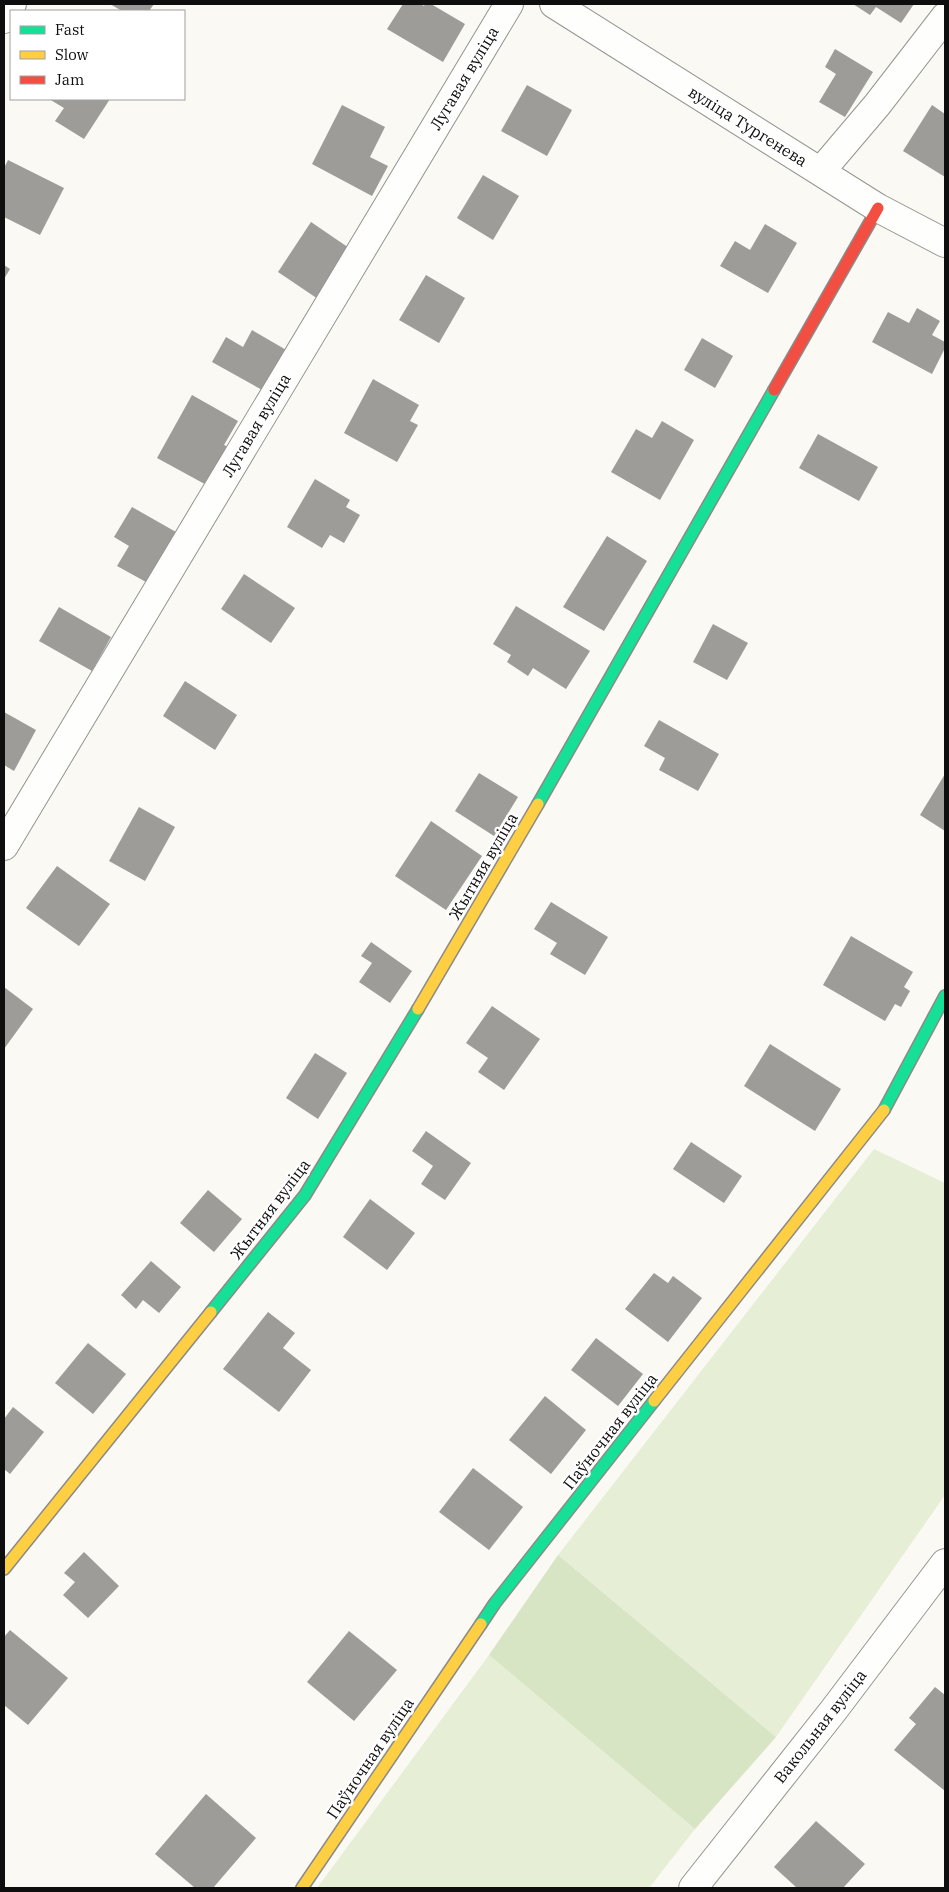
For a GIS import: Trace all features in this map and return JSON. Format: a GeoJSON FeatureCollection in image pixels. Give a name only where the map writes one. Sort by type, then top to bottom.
{"type":"FeatureCollection","features":[{"type":"Feature","properties":{"kind":"street"},"geometry":{"type":"LineString","coordinates":[[4,19],[12,4]]}},
{"type":"Feature","properties":{"kind":"street","name":"Лугавая вуліца"},"geometry":{"type":"LineString","coordinates":[[4,846],[509,4]]}},
{"type":"Feature","properties":{"kind":"street","name":"вуліца Тургенева"},"geometry":{"type":"LineString","coordinates":[[554,4],[878,208],[945,243]]}},
{"type":"Feature","properties":{"kind":"street"},"geometry":{"type":"LineString","coordinates":[[821,171],[877,104],[945,17]]}},
{"type":"Feature","properties":{"kind":"street","name":"Жытняя вуліца"},"geometry":{"type":"LineString","coordinates":[[4,1569],[305,1195],[375,1082],[534,811],[878,208]]}},
{"type":"Feature","properties":{"kind":"street","name":"Паўночная вуліца"},"geometry":{"type":"LineString","coordinates":[[302,1888],[495,1603],[882,1114],[945,996]]}},
{"type":"Feature","properties":{"kind":"street","name":"Вакольная вуліца"},"geometry":{"type":"LineString","coordinates":[[693,1888],[833,1711],[945,1563]]}},
{"type":"Feature","properties":{"kind":"green space"},"geometry":{"type":"Polygon","coordinates":[[[874,1149],[945,1183],[945,1495],[776,1737],[558,1555],[874,1149]]]}},
{"type":"Feature","properties":{"kind":"green space"},"geometry":{"type":"Polygon","coordinates":[[[558,1555],[776,1737],[695,1829],[489,1655],[558,1555]]]}},
{"type":"Feature","properties":{"kind":"green space"},"geometry":{"type":"Polygon","coordinates":[[[489,1655],[695,1829],[649,1888],[317,1888],[489,1655]]]}},
{"type":"Feature","properties":{"kind":"building"},"geometry":{"type":"Polygon","coordinates":[[[110,4],[154,4],[150,10],[120,10],[110,4]]]}},
{"type":"Feature","properties":{"kind":"building"},"geometry":{"type":"Polygon","coordinates":[[[403,4],[421,4],[424,6],[425,4],[431,4],[465,24],[443,62],[387,29],[403,4]]]}},
{"type":"Feature","properties":{"kind":"building"},"geometry":{"type":"Polygon","coordinates":[[[853,4],[914,4],[901,23],[876,7],[870,15],[853,4]]]}},
{"type":"Feature","properties":{"kind":"building"},"geometry":{"type":"Polygon","coordinates":[[[835,49],[873,72],[845,117],[819,102],[836,74],[825,67],[835,49]]]}},
{"type":"Feature","properties":{"kind":"building"},"geometry":{"type":"Polygon","coordinates":[[[527,85],[572,110],[547,156],[501,131],[527,85]]]}},
{"type":"Feature","properties":{"kind":"building"},"geometry":{"type":"Polygon","coordinates":[[[51,100],[109,100],[84,139],[55,121],[64,108],[51,100]]]}},
{"type":"Feature","properties":{"kind":"building"},"geometry":{"type":"Polygon","coordinates":[[[342,105],[385,127],[370,157],[388,166],[372,196],[312,164],[342,105]]]}},
{"type":"Feature","properties":{"kind":"building"},"geometry":{"type":"Polygon","coordinates":[[[932,105],[945,114],[945,177],[903,151],[932,105]]]}},
{"type":"Feature","properties":{"kind":"building"},"geometry":{"type":"Polygon","coordinates":[[[8,160],[64,188],[40,235],[4,217],[4,168],[8,160]]]}},
{"type":"Feature","properties":{"kind":"building"},"geometry":{"type":"Polygon","coordinates":[[[483,175],[519,196],[493,240],[457,218],[483,175]]]}},
{"type":"Feature","properties":{"kind":"building"},"geometry":{"type":"Polygon","coordinates":[[[311,222],[352,250],[318,299],[278,272],[311,222]]]}},
{"type":"Feature","properties":{"kind":"building"},"geometry":{"type":"Polygon","coordinates":[[[765,224],[797,243],[768,293],[720,266],[735,241],[750,250],[765,224]]]}},
{"type":"Feature","properties":{"kind":"building"},"geometry":{"type":"Polygon","coordinates":[[[4,265],[10,269],[4,279],[4,265]]]}},
{"type":"Feature","properties":{"kind":"building"},"geometry":{"type":"Polygon","coordinates":[[[426,275],[465,298],[439,343],[399,320],[426,275]]]}},
{"type":"Feature","properties":{"kind":"building"},"geometry":{"type":"Polygon","coordinates":[[[917,308],[940,321],[932,335],[945,342],[945,348],[932,374],[872,342],[888,312],[909,323],[917,308]]]}},
{"type":"Feature","properties":{"kind":"building"},"geometry":{"type":"Polygon","coordinates":[[[252,330],[288,351],[264,391],[212,362],[226,337],[243,347],[252,330]]]}},
{"type":"Feature","properties":{"kind":"building"},"geometry":{"type":"Polygon","coordinates":[[[702,338],[733,356],[715,388],[684,370],[702,338]]]}},
{"type":"Feature","properties":{"kind":"building"},"geometry":{"type":"Polygon","coordinates":[[[373,379],[419,405],[410,421],[418,425],[397,462],[344,433],[373,379]]]}},
{"type":"Feature","properties":{"kind":"building"},"geometry":{"type":"Polygon","coordinates":[[[192,395],[238,421],[224,445],[233,449],[212,488],[157,458],[192,395]]]}},
{"type":"Feature","properties":{"kind":"building"},"geometry":{"type":"Polygon","coordinates":[[[662,421],[694,440],[660,500],[611,472],[636,429],[652,438],[662,421]]]}},
{"type":"Feature","properties":{"kind":"building"},"geometry":{"type":"Polygon","coordinates":[[[818,434],[878,467],[859,501],[799,468],[818,434]]]}},
{"type":"Feature","properties":{"kind":"building"},"geometry":{"type":"Polygon","coordinates":[[[315,479],[350,500],[346,507],[360,515],[344,543],[330,535],[322,548],[287,527],[315,479]]]}},
{"type":"Feature","properties":{"kind":"building"},"geometry":{"type":"Polygon","coordinates":[[[132,507],[176,532],[146,582],[117,566],[129,546],[114,537],[132,507]]]}},
{"type":"Feature","properties":{"kind":"building"},"geometry":{"type":"Polygon","coordinates":[[[607,536],[647,561],[604,631],[563,607],[607,536]]]}},
{"type":"Feature","properties":{"kind":"building"},"geometry":{"type":"Polygon","coordinates":[[[244,574],[295,608],[271,643],[221,609],[244,574]]]}},
{"type":"Feature","properties":{"kind":"building"},"geometry":{"type":"Polygon","coordinates":[[[516,606],[590,651],[566,689],[533,668],[528,676],[507,662],[511,655],[493,644],[516,606]]]}},
{"type":"Feature","properties":{"kind":"building"},"geometry":{"type":"Polygon","coordinates":[[[59,607],[111,637],[92,671],[39,641],[59,607]]]}},
{"type":"Feature","properties":{"kind":"building"},"geometry":{"type":"Polygon","coordinates":[[[713,624],[748,643],[727,680],[693,662],[713,624]]]}},
{"type":"Feature","properties":{"kind":"building"},"geometry":{"type":"Polygon","coordinates":[[[185,681],[237,715],[215,750],[163,716],[185,681]]]}},
{"type":"Feature","properties":{"kind":"building"},"geometry":{"type":"Polygon","coordinates":[[[4,712],[36,730],[14,771],[4,765],[4,712]]]}},
{"type":"Feature","properties":{"kind":"building"},"geometry":{"type":"Polygon","coordinates":[[[659,720],[719,754],[698,791],[659,770],[665,758],[644,746],[659,720]]]}},
{"type":"Feature","properties":{"kind":"building"},"geometry":{"type":"Polygon","coordinates":[[[479,773],[518,797],[494,836],[455,811],[479,773]]]}},
{"type":"Feature","properties":{"kind":"building"},"geometry":{"type":"Polygon","coordinates":[[[945,774],[945,831],[920,815],[945,774]]]}},
{"type":"Feature","properties":{"kind":"building"},"geometry":{"type":"Polygon","coordinates":[[[139,807],[175,827],[145,881],[109,861],[139,807]]]}},
{"type":"Feature","properties":{"kind":"building"},"geometry":{"type":"Polygon","coordinates":[[[431,821],[482,856],[446,910],[395,876],[431,821]]]}},
{"type":"Feature","properties":{"kind":"building"},"geometry":{"type":"Polygon","coordinates":[[[57,866],[110,904],[79,946],[26,908],[57,866]]]}},
{"type":"Feature","properties":{"kind":"building"},"geometry":{"type":"Polygon","coordinates":[[[551,902],[608,937],[585,975],[550,954],[557,943],[534,929],[551,902]]]}},
{"type":"Feature","properties":{"kind":"building"},"geometry":{"type":"Polygon","coordinates":[[[851,936],[913,972],[904,987],[910,991],[901,1007],[895,1004],[885,1021],[823,985],[851,936]]]}},
{"type":"Feature","properties":{"kind":"building"},"geometry":{"type":"Polygon","coordinates":[[[371,942],[412,971],[390,1003],[359,982],[372,963],[361,956],[371,942]]]}},
{"type":"Feature","properties":{"kind":"building"},"geometry":{"type":"Polygon","coordinates":[[[4,987],[33,1009],[4,1049],[4,987]]]}},
{"type":"Feature","properties":{"kind":"building"},"geometry":{"type":"Polygon","coordinates":[[[492,1006],[540,1039],[504,1090],[478,1072],[488,1058],[466,1043],[492,1006]]]}},
{"type":"Feature","properties":{"kind":"building"},"geometry":{"type":"Polygon","coordinates":[[[770,1044],[841,1089],[815,1131],[744,1086],[770,1044]]]}},
{"type":"Feature","properties":{"kind":"building"},"geometry":{"type":"Polygon","coordinates":[[[315,1053],[347,1073],[318,1119],[286,1098],[315,1053]]]}},
{"type":"Feature","properties":{"kind":"building"},"geometry":{"type":"Polygon","coordinates":[[[426,1131],[471,1163],[445,1200],[421,1184],[433,1166],[412,1151],[426,1131]]]}},
{"type":"Feature","properties":{"kind":"building"},"geometry":{"type":"Polygon","coordinates":[[[691,1142],[742,1176],[724,1203],[673,1169],[691,1142]]]}},
{"type":"Feature","properties":{"kind":"building"},"geometry":{"type":"Polygon","coordinates":[[[208,1190],[242,1219],[214,1252],[180,1223],[208,1190]]]}},
{"type":"Feature","properties":{"kind":"building"},"geometry":{"type":"Polygon","coordinates":[[[370,1199],[415,1233],[387,1270],[343,1237],[370,1199]]]}},
{"type":"Feature","properties":{"kind":"building"},"geometry":{"type":"Polygon","coordinates":[[[151,1261],[181,1287],[159,1313],[143,1300],[136,1309],[121,1295],[151,1261]]]}},
{"type":"Feature","properties":{"kind":"building"},"geometry":{"type":"Polygon","coordinates":[[[654,1273],[668,1283],[673,1276],[702,1298],[668,1342],[625,1309],[654,1273]]]}},
{"type":"Feature","properties":{"kind":"building"},"geometry":{"type":"Polygon","coordinates":[[[268,1312],[295,1333],[283,1348],[311,1370],[279,1412],[223,1369],[268,1312]]]}},
{"type":"Feature","properties":{"kind":"building"},"geometry":{"type":"Polygon","coordinates":[[[596,1338],[643,1374],[618,1406],[571,1370],[596,1338]]]}},
{"type":"Feature","properties":{"kind":"building"},"geometry":{"type":"Polygon","coordinates":[[[88,1343],[126,1374],[93,1414],[55,1383],[88,1343]]]}},
{"type":"Feature","properties":{"kind":"building"},"geometry":{"type":"Polygon","coordinates":[[[545,1396],[586,1430],[551,1474],[509,1440],[545,1396]]]}},
{"type":"Feature","properties":{"kind":"building"},"geometry":{"type":"Polygon","coordinates":[[[13,1407],[44,1432],[10,1474],[4,1469],[4,1419],[13,1407]]]}},
{"type":"Feature","properties":{"kind":"building"},"geometry":{"type":"Polygon","coordinates":[[[473,1468],[523,1507],[489,1550],[439,1512],[473,1468]]]}},
{"type":"Feature","properties":{"kind":"building"},"geometry":{"type":"Polygon","coordinates":[[[84,1552],[119,1586],[88,1618],[63,1595],[75,1582],[64,1573],[84,1552]]]}},
{"type":"Feature","properties":{"kind":"building"},"geometry":{"type":"Polygon","coordinates":[[[10,1630],[68,1678],[28,1725],[4,1705],[4,1637],[10,1630]]]}},
{"type":"Feature","properties":{"kind":"building"},"geometry":{"type":"Polygon","coordinates":[[[349,1631],[397,1670],[354,1721],[307,1682],[349,1631]]]}},
{"type":"Feature","properties":{"kind":"building"},"geometry":{"type":"Polygon","coordinates":[[[935,1687],[945,1695],[945,1791],[894,1750],[916,1724],[909,1718],[935,1687]]]}},
{"type":"Feature","properties":{"kind":"building"},"geometry":{"type":"Polygon","coordinates":[[[206,1794],[256,1838],[213,1888],[195,1888],[155,1854],[206,1794]]]}},
{"type":"Feature","properties":{"kind":"building"},"geometry":{"type":"Polygon","coordinates":[[[816,1821],[865,1864],[843,1888],[797,1888],[774,1867],[816,1821]]]}},
{"type":"Feature","properties":{"kind":"traffic: fast"},"geometry":{"type":"LineString","coordinates":[[538,804],[774,390]]}},
{"type":"Feature","properties":{"kind":"traffic: fast"},"geometry":{"type":"LineString","coordinates":[[884,1110],[945,996]]}},
{"type":"Feature","properties":{"kind":"traffic: fast"},"geometry":{"type":"LineString","coordinates":[[211,1312],[305,1195],[418,1009]]}},
{"type":"Feature","properties":{"kind":"traffic: fast"},"geometry":{"type":"LineString","coordinates":[[481,1624],[495,1603],[654,1401]]}},
{"type":"Feature","properties":{"kind":"traffic: slow"},"geometry":{"type":"LineString","coordinates":[[418,1009],[538,804]]}},
{"type":"Feature","properties":{"kind":"traffic: slow"},"geometry":{"type":"LineString","coordinates":[[654,1401],[884,1110]]}},
{"type":"Feature","properties":{"kind":"traffic: slow"},"geometry":{"type":"LineString","coordinates":[[4,1569],[211,1312]]}},
{"type":"Feature","properties":{"kind":"traffic: slow"},"geometry":{"type":"LineString","coordinates":[[302,1888],[481,1624]]}},
{"type":"Feature","properties":{"kind":"traffic: jam"},"geometry":{"type":"LineString","coordinates":[[774,390],[878,208]]}}]}
